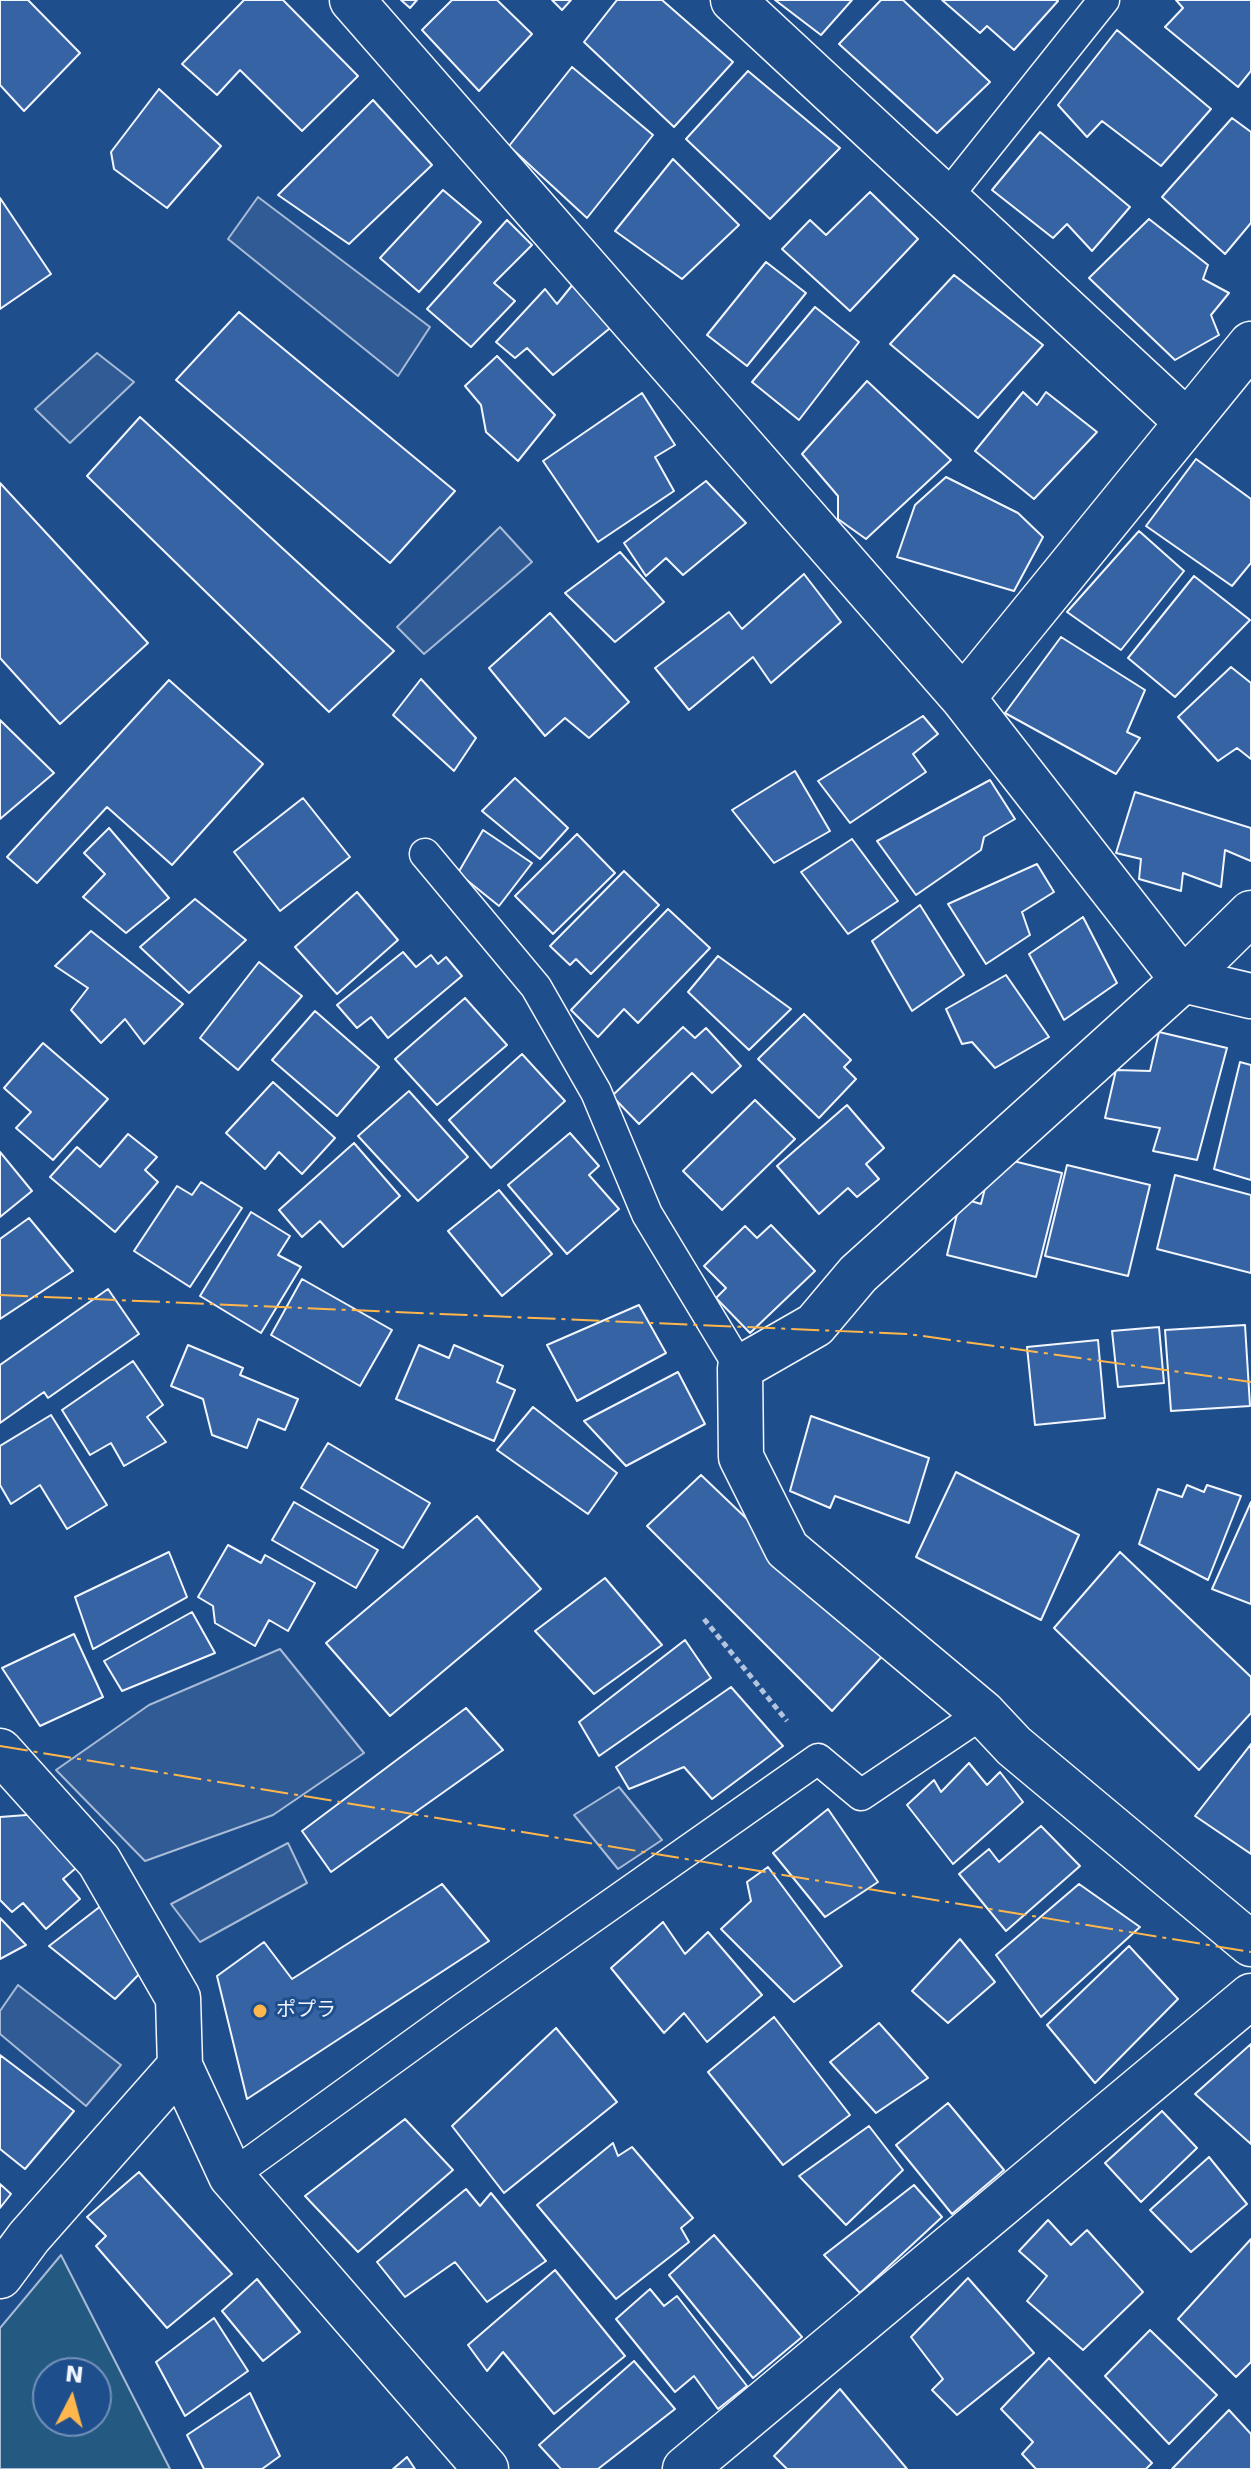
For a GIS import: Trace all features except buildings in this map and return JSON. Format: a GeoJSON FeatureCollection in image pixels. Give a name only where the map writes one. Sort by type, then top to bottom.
{"type":"FeatureCollection","features":[{"type":"Feature","properties":{"kind":"street"},"geometry":{"type":"LineString","coordinates":[[352,0],[963,698],[1183,980],[1251,996]]}},
{"type":"Feature","properties":{"kind":"street"},"geometry":{"type":"LineString","coordinates":[[733,0],[1187,422]]}},
{"type":"Feature","properties":{"kind":"street"},"geometry":{"type":"LineString","coordinates":[[963,698],[1251,344]]}},
{"type":"Feature","properties":{"kind":"street"},"geometry":{"type":"LineString","coordinates":[[1251,913],[1183,980],[858,1274],[815,1325],[740,1368],[741,1457],[787,1549],[983,1713],[1014,1746],[1251,1944]]}},
{"type":"Feature","properties":{"kind":"street"},"geometry":{"type":"LineString","coordinates":[[0,1751],[99,1861],[171,1985],[178,1998],[180,2066],[231,2176],[486,2469]]}},
{"type":"Feature","properties":{"kind":"street"},"geometry":{"type":"LineString","coordinates":[[685,2469],[1251,1996]]}},
{"type":"Feature","properties":{"kind":"street"},"geometry":{"type":"LineString","coordinates":[[0,2276],[29,2237],[180,2066]]}},
{"type":"Feature","properties":{"kind":"lane"},"geometry":{"type":"LineString","coordinates":[[946,198],[1101,1]]}},
{"type":"Feature","properties":{"kind":"lane"},"geometry":{"type":"LineString","coordinates":[[425,854],[536,987],[596,1092],[647,1214],[740,1368]]}},
{"type":"Feature","properties":{"kind":"lane"},"geometry":{"type":"LineString","coordinates":[[231,2176],[818,1759],[861,1795],[983,1713]]}},
{"type":"Feature","properties":{"kind":"path"},"geometry":{"type":"LineString","coordinates":[[704,1619],[818,1759]]}},
{"type":"Feature","properties":{"kind":"shaded area"},"geometry":{"type":"Polygon","coordinates":[[[258,197],[430,327],[398,376],[228,239],[258,197]]]}},
{"type":"Feature","properties":{"kind":"shaded area"},"geometry":{"type":"Polygon","coordinates":[[[97,353],[134,382],[70,443],[35,409],[97,353]]]}},
{"type":"Feature","properties":{"kind":"shaded area"},"geometry":{"type":"Polygon","coordinates":[[[500,527],[532,562],[424,654],[397,627],[500,527]]]}},
{"type":"Feature","properties":{"kind":"shaded area"},"geometry":{"type":"Polygon","coordinates":[[[280,1649],[364,1753],[273,1815],[145,1861],[56,1770],[149,1705],[280,1649]]]}},
{"type":"Feature","properties":{"kind":"shaded area"},"geometry":{"type":"Polygon","coordinates":[[[619,1787],[662,1840],[618,1869],[574,1815],[619,1787]]]}},
{"type":"Feature","properties":{"kind":"shaded area"},"geometry":{"type":"Polygon","coordinates":[[[288,1843],[307,1883],[200,1942],[171,1904],[288,1843]]]}},
{"type":"Feature","properties":{"kind":"shaded area"},"geometry":{"type":"Polygon","coordinates":[[[18,1985],[121,2065],[86,2106],[0,2034],[0,2011],[18,1985]]]}},
{"type":"Feature","properties":{"kind":"shaded area"},"geometry":{"type":"Polygon","coordinates":[[[61,2255],[170,2469],[0,2469],[0,2328],[61,2255]]]}},
{"type":"Feature","properties":{"kind":"power"},"geometry":{"type":"LineString","coordinates":[[0,1295],[908,1334],[1251,1382]]}},
{"type":"Feature","properties":{"kind":"power"},"geometry":{"type":"LineString","coordinates":[[0,1746],[1251,1952]]}},
{"type":"Feature","properties":{"kind":"place","name":"ポプラ"},"geometry":{"type":"Point","coordinates":[260,2011]}}]}
